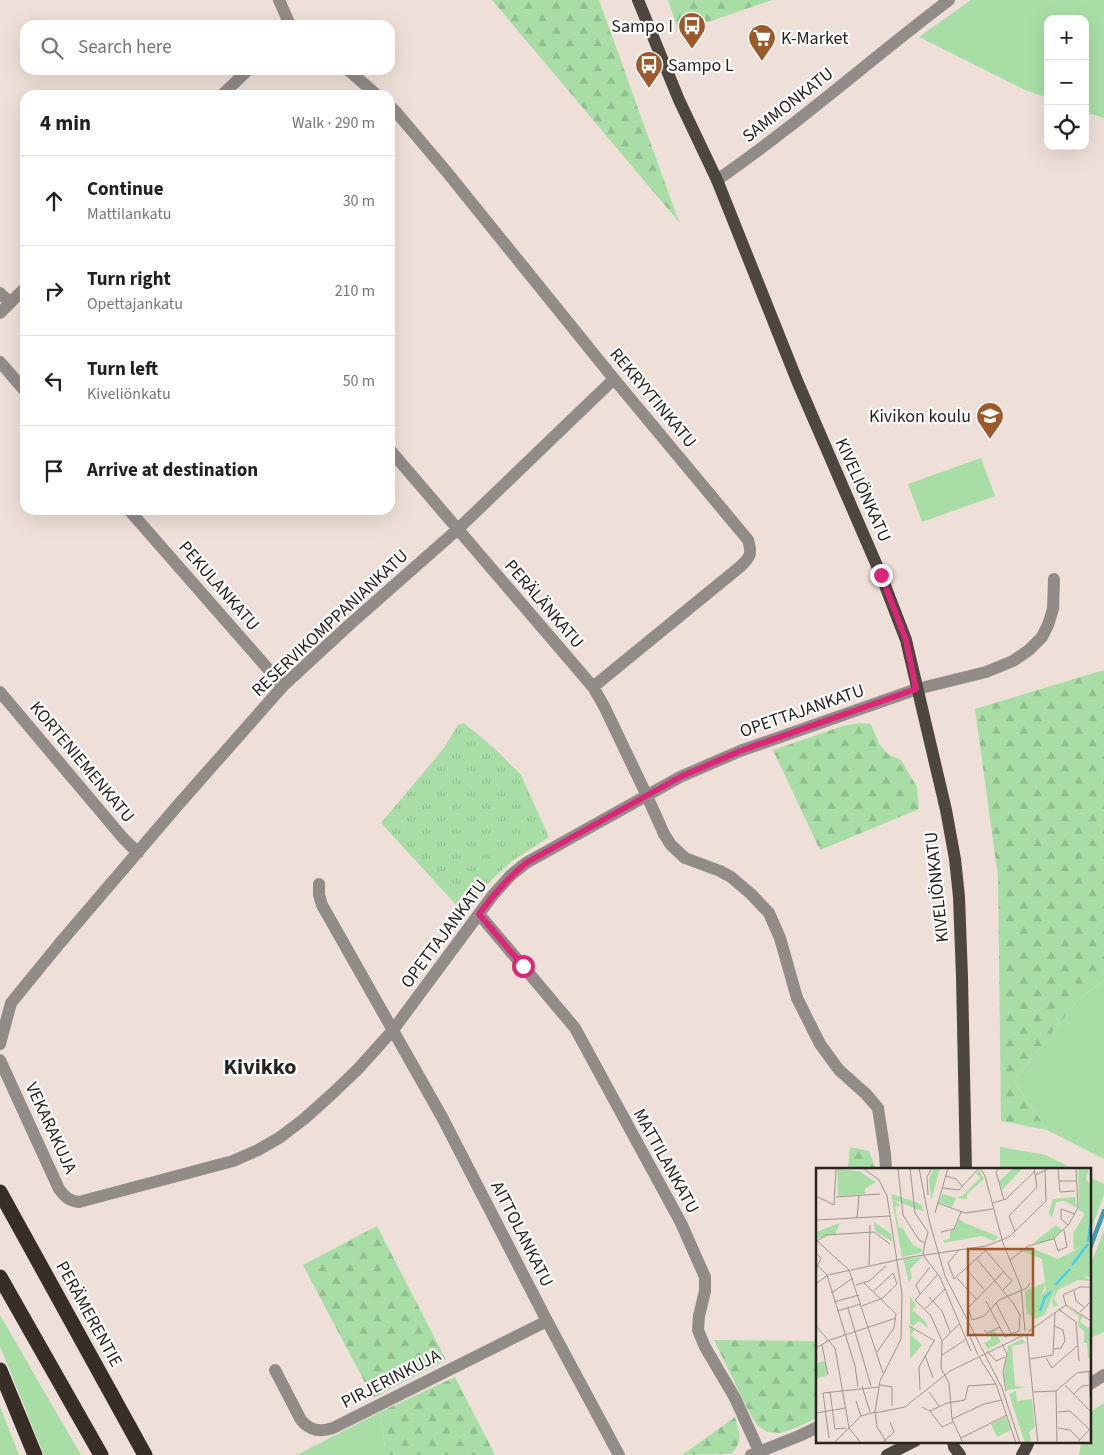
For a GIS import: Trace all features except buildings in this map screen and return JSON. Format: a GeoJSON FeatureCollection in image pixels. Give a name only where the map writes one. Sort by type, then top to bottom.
{"type":"FeatureCollection","features":[{"type":"Feature","properties":{"kind":"highway","name":"PERÄMERENTIE"},"geometry":{"type":"LineString","coordinates":[[0,1192],[145,1455]]}},
{"type":"Feature","properties":{"kind":"highway"},"geometry":{"type":"LineString","coordinates":[[0,1277],[101,1455]]}},
{"type":"Feature","properties":{"kind":"highway"},"geometry":{"type":"LineString","coordinates":[[0,1370],[35,1455]]}},
{"type":"Feature","properties":{"kind":"main road","name":"KIVELIÖNKATU"},"geometry":{"type":"LineString","coordinates":[[638,0],[679,100],[718,180],[798,383],[881,575],[906,640],[946,810],[955,859],[959,897],[962,977],[966,1168]]}},
{"type":"Feature","properties":{"kind":"main road"},"geometry":{"type":"LineString","coordinates":[[887,1455],[913,1442]]}},
{"type":"Feature","properties":{"kind":"main road"},"geometry":{"type":"LineString","coordinates":[[953,1442],[954,1447],[960,1455]]}},
{"type":"Feature","properties":{"kind":"main road"},"geometry":{"type":"LineString","coordinates":[[1022,1455],[1028,1442]]}},
{"type":"Feature","properties":{"kind":"street"},"geometry":{"type":"LineString","coordinates":[[279,0],[288,20]]}},
{"type":"Feature","properties":{"kind":"street","name":"SAMMONKATU"},"geometry":{"type":"LineString","coordinates":[[718,180],[785,131],[949,0]]}},
{"type":"Feature","properties":{"kind":"street"},"geometry":{"type":"LineString","coordinates":[[227,90],[243,75]]}},
{"type":"Feature","properties":{"kind":"street"},"geometry":{"type":"LineString","coordinates":[[354,75],[371,90]]}},
{"type":"Feature","properties":{"kind":"street","name":"REKRYYTINKATU"},"geometry":{"type":"LineString","coordinates":[[395,111],[748,540],[751,550],[750,558],[593,687]]}},
{"type":"Feature","properties":{"kind":"street"},"geometry":{"type":"LineString","coordinates":[[0,293],[10,303]]}},
{"type":"Feature","properties":{"kind":"street"},"geometry":{"type":"LineString","coordinates":[[0,313],[20,293]]}},
{"type":"Feature","properties":{"kind":"street"},"geometry":{"type":"LineString","coordinates":[[0,362],[20,385]]}},
{"type":"Feature","properties":{"kind":"street","name":"RESERVIKOMPPANIANKATU"},"geometry":{"type":"LineString","coordinates":[[0,1044],[11,1003],[190,791],[283,686],[348,626],[458,530],[614,379]]}},
{"type":"Feature","properties":{"kind":"street","name":"PERÄLÄNKATU"},"geometry":{"type":"LineString","coordinates":[[395,456],[593,687],[604,706],[664,834],[677,852],[686,858],[720,871],[731,878],[752,894],[769,913],[780,938],[797,998],[820,1044],[839,1070],[866,1094],[878,1108],[886,1154],[886,1168]]}},
{"type":"Feature","properties":{"kind":"street","name":"PEKULANKATU"},"geometry":{"type":"LineString","coordinates":[[133,515],[283,686]]}},
{"type":"Feature","properties":{"kind":"street","name":"OPETTAJANKATU"},"geometry":{"type":"LineString","coordinates":[[79,1202],[233,1161],[258,1150],[278,1138],[304,1119],[358,1069],[393,1030],[493,895],[511,875],[526,863],[680,777],[740,751],[916,689],[986,672],[1013,661],[1042,638],[1053,609],[1054,578]]}},
{"type":"Feature","properties":{"kind":"street","name":"KORTENIEMENKATU"},"geometry":{"type":"LineString","coordinates":[[0,692],[123,838],[138,853]]}},
{"type":"Feature","properties":{"kind":"street","name":"AITTOLANKATU"},"geometry":{"type":"LineString","coordinates":[[319,884],[319,895],[322,905],[442,1117],[547,1321],[619,1455]]}},
{"type":"Feature","properties":{"kind":"street","name":"MATTILANKATU"},"geometry":{"type":"LineString","coordinates":[[479,914],[575,1028],[681,1223],[705,1277],[705,1291],[698,1330],[705,1347],[735,1398],[755,1453]]}},
{"type":"Feature","properties":{"kind":"street","name":"VEKARAKUJA"},"geometry":{"type":"LineString","coordinates":[[0,1060],[59,1189],[71,1201],[79,1202]]}},
{"type":"Feature","properties":{"kind":"street","name":"PIRJERINKUJA"},"geometry":{"type":"LineString","coordinates":[[275,1370],[301,1420],[315,1430],[327,1430],[547,1321]]}},
{"type":"Feature","properties":{"kind":"street"},"geometry":{"type":"LineString","coordinates":[[1092,1383],[1104,1375]]}},
{"type":"Feature","properties":{"kind":"street"},"geometry":{"type":"LineString","coordinates":[[755,1453],[816,1428]]}},
{"type":"Feature","properties":{"kind":"green space"},"geometry":{"type":"Polygon","coordinates":[[[492,0],[599,0],[679,222],[492,0]]]}},
{"type":"Feature","properties":{"kind":"green space"},"geometry":{"type":"Polygon","coordinates":[[[668,0],[772,0],[679,32],[668,0]]]}},
{"type":"Feature","properties":{"kind":"green space"},"geometry":{"type":"Polygon","coordinates":[[[971,0],[1104,0],[1104,118],[1089,113],[1089,15],[1044,15],[1044,97],[1025,90],[919,37],[971,0]]]}},
{"type":"Feature","properties":{"kind":"green space"},"geometry":{"type":"Polygon","coordinates":[[[981,458],[995,496],[922,522],[908,484],[981,458]]]}},
{"type":"Feature","properties":{"kind":"green space"},"geometry":{"type":"Polygon","coordinates":[[[1104,670],[1104,980],[1078,1000],[1014,1081],[1047,1130],[1001,1121],[998,877],[975,709],[1104,670]]]}},
{"type":"Feature","properties":{"kind":"green space"},"geometry":{"type":"Polygon","coordinates":[[[464,723],[495,749],[521,775],[549,837],[512,861],[462,911],[381,823],[444,748],[458,725],[464,723]]]}},
{"type":"Feature","properties":{"kind":"green space"},"geometry":{"type":"Polygon","coordinates":[[[859,723],[871,724],[879,744],[888,754],[901,760],[917,787],[919,809],[820,850],[773,750],[843,726],[859,723]]]}},
{"type":"Feature","properties":{"kind":"green space"},"geometry":{"type":"Polygon","coordinates":[[[1104,980],[1104,1159],[1047,1130],[1014,1081],[1078,1000],[1104,980]]]}},
{"type":"Feature","properties":{"kind":"green space"},"geometry":{"type":"Polygon","coordinates":[[[850,1147],[869,1151],[876,1168],[848,1168],[850,1147]]]}},
{"type":"Feature","properties":{"kind":"green space"},"geometry":{"type":"Polygon","coordinates":[[[1000,1147],[1046,1155],[1071,1168],[1000,1168],[1000,1147]]]}},
{"type":"Feature","properties":{"kind":"green space"},"geometry":{"type":"Polygon","coordinates":[[[1092,1178],[1104,1184],[1104,1194],[1092,1227],[1092,1178]]]}},
{"type":"Feature","properties":{"kind":"green space"},"geometry":{"type":"Polygon","coordinates":[[[377,1226],[446,1360],[373,1398],[303,1265],[377,1226]]]}},
{"type":"Feature","properties":{"kind":"green space"},"geometry":{"type":"Polygon","coordinates":[[[1104,1230],[1104,1332],[1092,1337],[1092,1261],[1104,1230]]]}},
{"type":"Feature","properties":{"kind":"green space"},"geometry":{"type":"Polygon","coordinates":[[[0,1315],[81,1455],[44,1455],[0,1346],[0,1315]]]}},
{"type":"Feature","properties":{"kind":"green space"},"geometry":{"type":"Polygon","coordinates":[[[714,1340],[816,1341],[816,1418],[780,1433],[767,1432],[757,1425],[714,1340]]]}},
{"type":"Feature","properties":{"kind":"green space"},"geometry":{"type":"Polygon","coordinates":[[[455,1377],[495,1455],[386,1455],[380,1412],[455,1377]]]}},
{"type":"Feature","properties":{"kind":"green space"},"geometry":{"type":"Polygon","coordinates":[[[1104,1403],[1104,1455],[1079,1455],[1081,1442],[1092,1442],[1092,1411],[1104,1403]]]}},
{"type":"Feature","properties":{"kind":"green space"},"geometry":{"type":"Polygon","coordinates":[[[0,1406],[19,1455],[0,1455],[0,1406]]]}},
{"type":"Feature","properties":{"kind":"green space"},"geometry":{"type":"Polygon","coordinates":[[[380,1412],[386,1455],[297,1455],[380,1412]]]}},
{"type":"Feature","properties":{"kind":"green space"},"geometry":{"type":"Polygon","coordinates":[[[735,1417],[739,1441],[731,1454],[682,1455],[735,1417]]]}},
{"type":"Feature","properties":{"kind":"waterway"},"geometry":{"type":"LineString","coordinates":[[1092,1243],[1104,1211]]}},
{"type":"Feature","properties":{"kind":"place","name":"Sampo I"},"geometry":{"type":"Point","coordinates":[692,50]}},
{"type":"Feature","properties":{"kind":"place","name":"K-Market"},"geometry":{"type":"Point","coordinates":[762,62]}},
{"type":"Feature","properties":{"kind":"place","name":"Sampo L"},"geometry":{"type":"Point","coordinates":[649,89]}},
{"type":"Feature","properties":{"kind":"place","name":"Kivikon koulu"},"geometry":{"type":"Point","coordinates":[990,440]}},
{"type":"Feature","properties":{"kind":"district","name":"Kivikko"},"geometry":{"type":"Point","coordinates":[260,1067]}},
{"type":"Feature","properties":{"kind":"route"},"geometry":{"type":"LineString","coordinates":[[523,966],[479,914],[511,875],[526,863],[680,777],[740,751],[916,689],[906,640],[881,575]]}}]}
